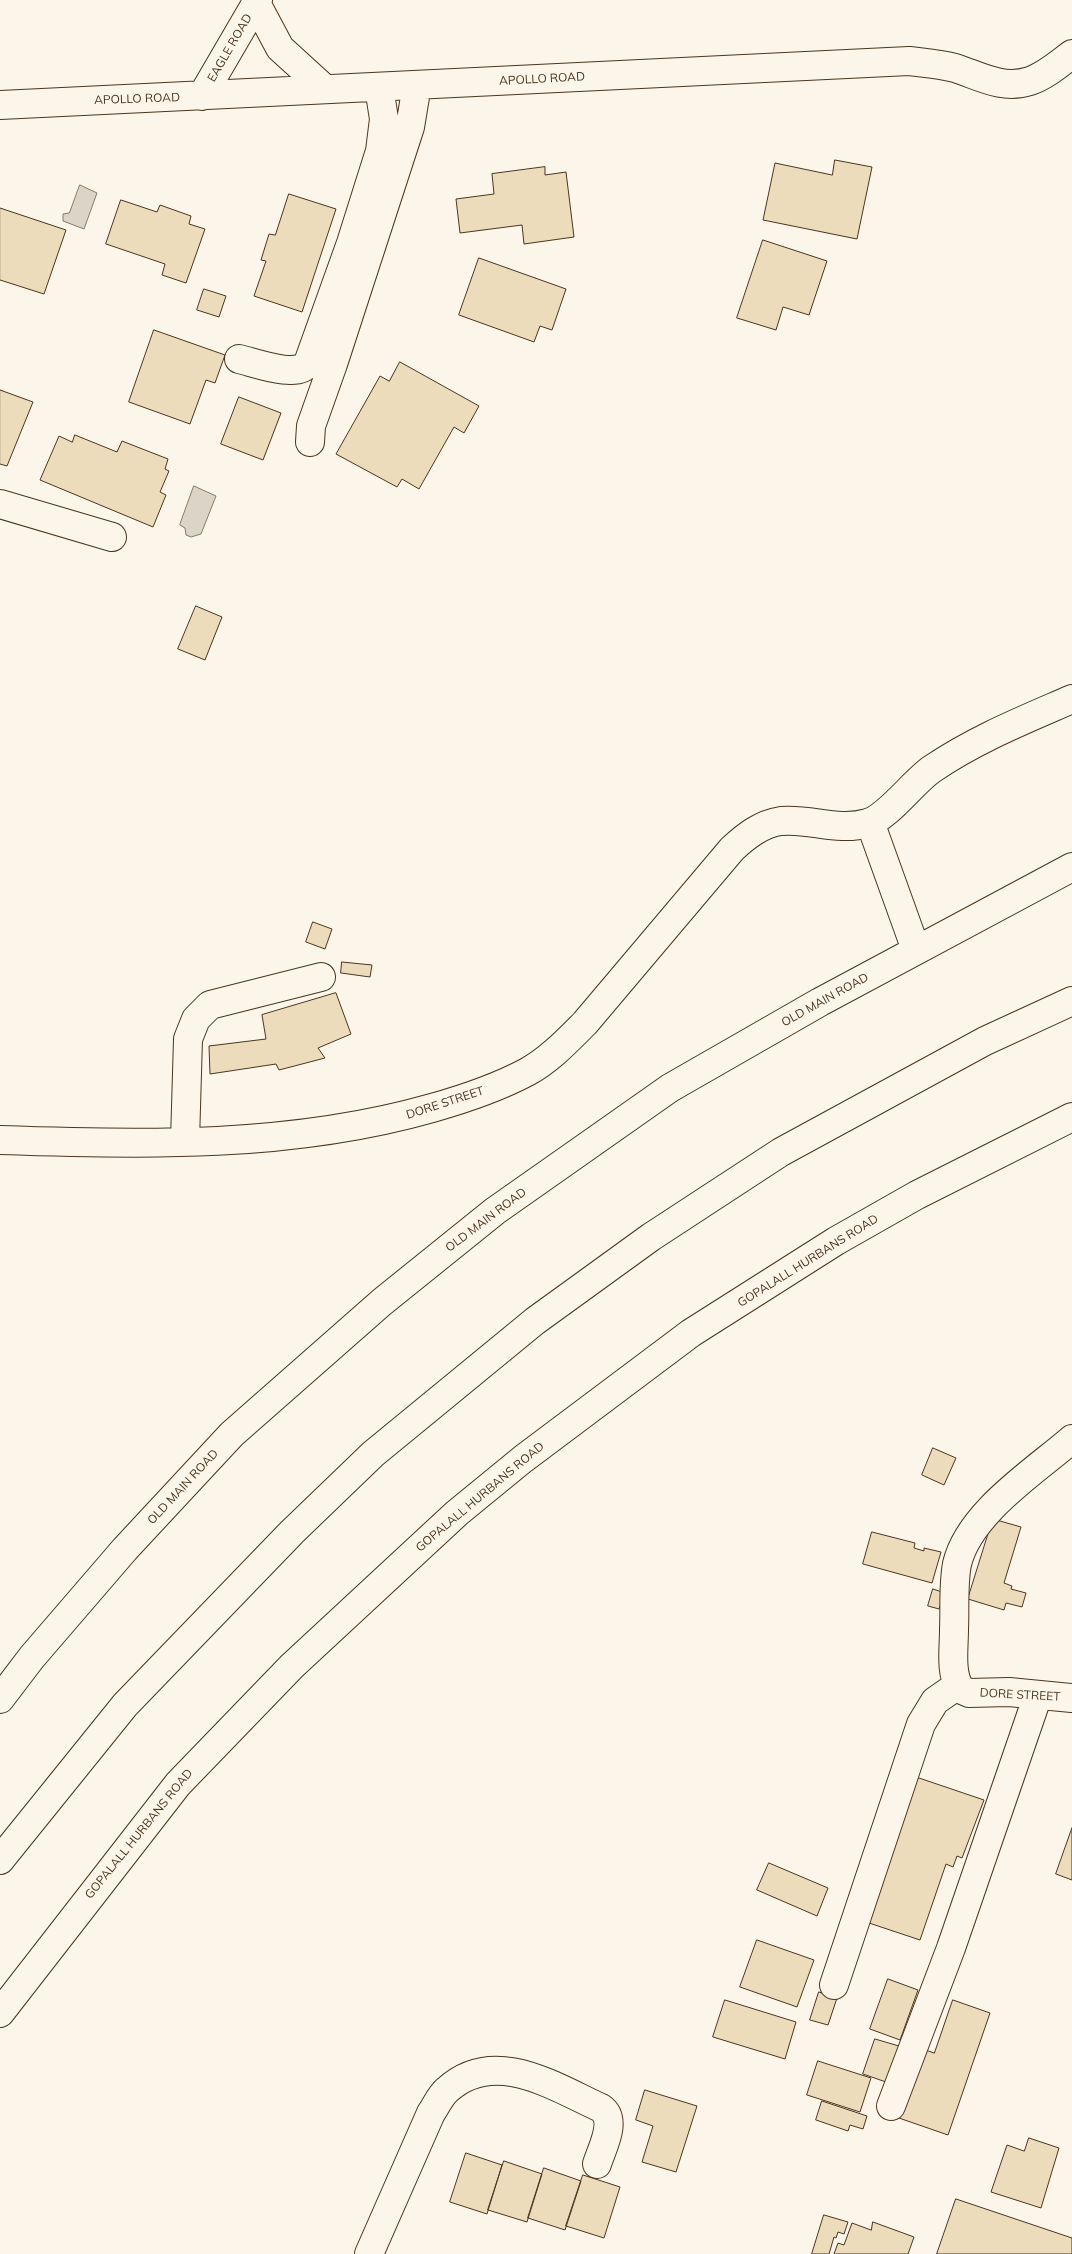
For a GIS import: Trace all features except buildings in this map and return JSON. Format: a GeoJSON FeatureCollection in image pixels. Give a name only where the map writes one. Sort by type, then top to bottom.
{"type":"FeatureCollection","features":[{"type":"Feature","properties":{"kind":"street"},"geometry":{"type":"LineString","coordinates":[[257,2],[280,48],[325,90]]}},
{"type":"Feature","properties":{"kind":"street","name":"EAGLE ROAD"},"geometry":{"type":"LineString","coordinates":[[202,96],[257,2]]}},
{"type":"Feature","properties":{"kind":"street","name":"APOLLO ROAD"},"geometry":{"type":"LineString","coordinates":[[0,104],[202,96],[909,61],[933,63],[957,69],[993,82],[1013,84],[1030,81],[1072,54]]}},
{"type":"Feature","properties":{"kind":"street"},"geometry":{"type":"LineString","coordinates":[[310,442],[310,426],[333,364],[410,127],[417,85]]}},
{"type":"Feature","properties":{"kind":"street"},"geometry":{"type":"LineString","coordinates":[[240,360],[296,371],[305,367],[308,362],[351,243],[380,151],[384,119],[379,87]]}},
{"type":"Feature","properties":{"kind":"street"},"geometry":{"type":"LineString","coordinates":[[0,504],[112,537]]}},
{"type":"Feature","properties":{"kind":"street"},"geometry":{"type":"LineString","coordinates":[[916,950],[870,822],[909,791],[930,770],[978,740],[1072,699]]}},
{"type":"Feature","properties":{"kind":"street","name":"DORE STREET"},"geometry":{"type":"LineString","coordinates":[[0,1140],[104,1143],[312,1134],[392,1120],[474,1096],[528,1071],[560,1048],[585,1023],[732,849],[748,834],[781,821],[846,828],[870,822]]}},
{"type":"Feature","properties":{"kind":"street","name":"OLD MAIN ROAD"},"geometry":{"type":"LineString","coordinates":[[0,1699],[32,1657],[119,1556],[232,1434],[382,1302],[495,1211],[670,1088],[820,1002],[1072,867]]}},
{"type":"Feature","properties":{"kind":"street"},"geometry":{"type":"LineString","coordinates":[[184,1141],[188,1039],[196,1019],[210,1005],[321,977]]}},
{"type":"Feature","properties":{"kind":"street"},"geometry":{"type":"LineString","coordinates":[[0,1860],[125,1705],[292,1532],[373,1454],[535,1321],[651,1238],[781,1152],[985,1041],[1072,1001]]}},
{"type":"Feature","properties":{"kind":"street","name":"GOPALALL HURBANS ROAD"},"geometry":{"type":"LineString","coordinates":[[0,2013],[178,1784],[292,1666],[464,1507],[576,1418],[692,1333],[844,1236],[918,1195],[1072,1116]]}},
{"type":"Feature","properties":{"kind":"street"},"geometry":{"type":"LineString","coordinates":[[834,1985],[921,1724],[936,1701],[963,1689],[954,1675],[955,1586],[961,1555],[972,1531],[990,1509],[1072,1439]]}},
{"type":"Feature","properties":{"kind":"street","name":"DORE STREET"},"geometry":{"type":"LineString","coordinates":[[963,1689],[1072,1698]]}},
{"type":"Feature","properties":{"kind":"street"},"geometry":{"type":"LineString","coordinates":[[891,2106],[951,1948],[1038,1695]]}},
{"type":"Feature","properties":{"kind":"street"},"geometry":{"type":"LineString","coordinates":[[369,2254],[431,2113],[445,2092],[474,2073],[500,2069],[522,2074],[601,2108],[608,2117],[608,2127],[597,2164]]}},
{"type":"Feature","properties":{"kind":"shaded area"},"geometry":{"type":"Polygon","coordinates":[[[80,185],[97,193],[84,229],[63,221],[63,214],[69,213],[80,185]]]}},
{"type":"Feature","properties":{"kind":"shaded area"},"geometry":{"type":"Polygon","coordinates":[[[194,486],[216,496],[201,534],[191,537],[186,535],[185,528],[180,525],[194,486]]]}}]}
